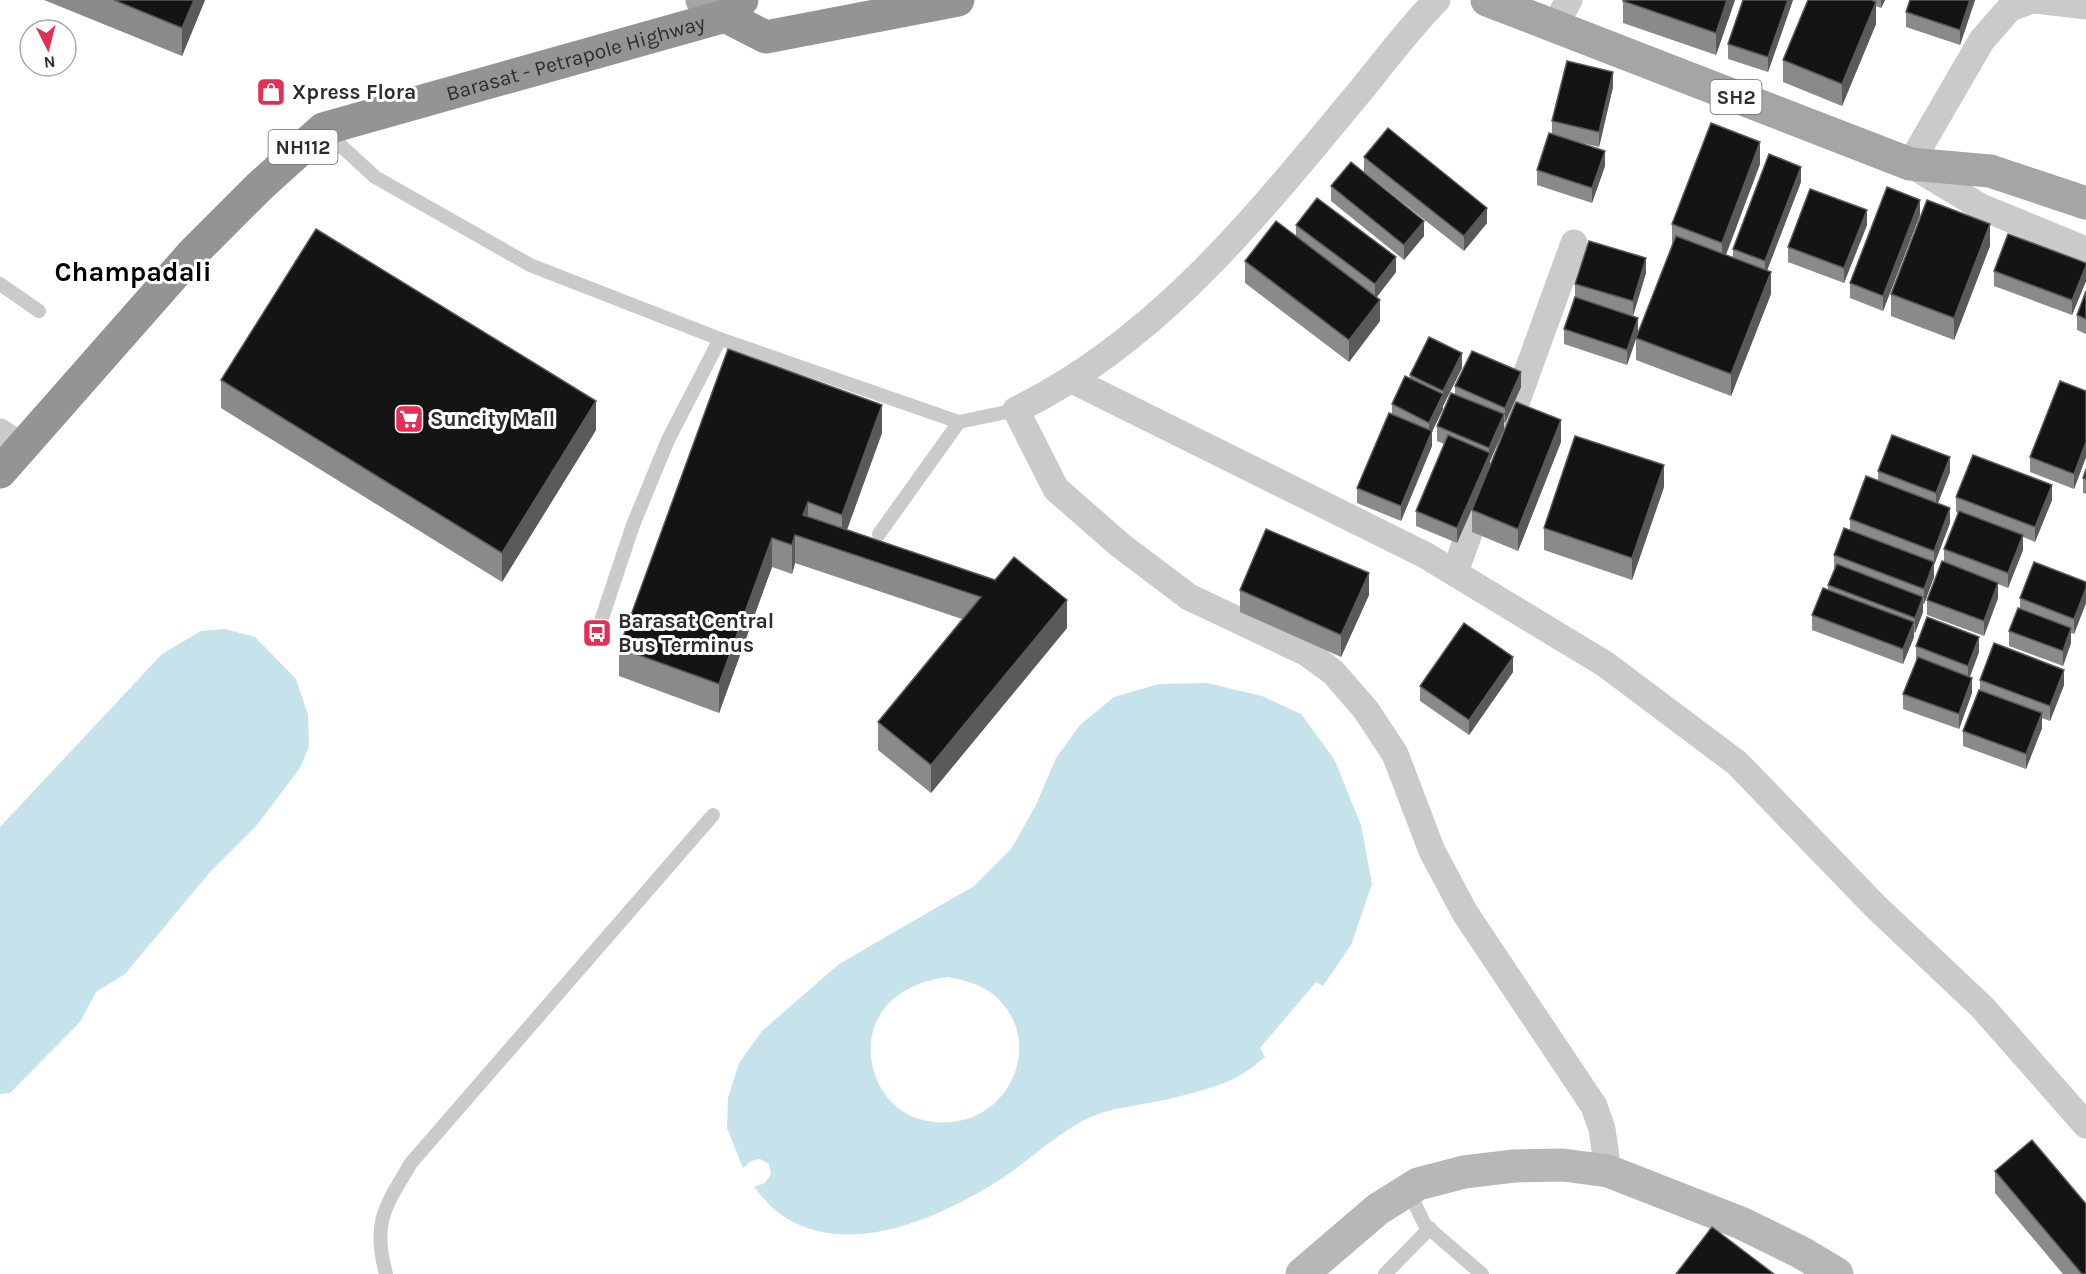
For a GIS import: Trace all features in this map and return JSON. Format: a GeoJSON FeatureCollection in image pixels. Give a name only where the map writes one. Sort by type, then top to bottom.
{"type":"FeatureCollection","features":[{"type":"Feature","properties":{"kind":"highway","name":"Barasat - Petrapole Highway"},"geometry":{"type":"LineString","coordinates":[[0,472],[11,439],[260,186],[323,129],[723,5],[766,37],[958,0]]}},
{"type":"Feature","properties":{"kind":"main road","name":"SH2"},"geometry":{"type":"LineString","coordinates":[[1487,0],[1562,14],[1910,164],[1990,171],[2086,203]]}},
{"type":"Feature","properties":{"kind":"street"},"geometry":{"type":"LineString","coordinates":[[1437,0],[1248,227],[1147,324],[1072,380],[1016,410],[1056,489],[1120,545],[1189,597],[1307,653],[1333,672],[1366,710],[1395,754],[1432,851],[1460,902],[1594,1106],[1602,1129],[1608,1171]]}},
{"type":"Feature","properties":{"kind":"street"},"geometry":{"type":"LineString","coordinates":[[2086,6],[2034,0],[2010,8],[1982,40],[1910,164],[1981,207],[2086,250]]}},
{"type":"Feature","properties":{"kind":"street"},"geometry":{"type":"LineString","coordinates":[[1455,572],[1574,243]]}},
{"type":"Feature","properties":{"kind":"street"},"geometry":{"type":"LineString","coordinates":[[1072,380],[1425,555],[1605,664],[1737,763],[1875,906],[1983,1008],[2086,1125]]}},
{"type":"Feature","properties":{"kind":"street"},"geometry":{"type":"LineString","coordinates":[[1302,1274],[1378,1209],[1418,1184],[1464,1172],[1514,1166],[1563,1165],[1608,1171],[1741,1223],[1802,1253],[1837,1274]]}},
{"type":"Feature","properties":{"kind":"lane"},"geometry":{"type":"LineString","coordinates":[[323,129],[375,177],[530,265],[720,339],[959,422],[1016,410]]}},
{"type":"Feature","properties":{"kind":"lane"},"geometry":{"type":"LineString","coordinates":[[0,284],[39,311]]}},
{"type":"Feature","properties":{"kind":"lane"},"geometry":{"type":"LineString","coordinates":[[597,633],[633,525],[663,451],[720,339]]}},
{"type":"Feature","properties":{"kind":"lane"},"geometry":{"type":"LineString","coordinates":[[879,534],[959,422]]}},
{"type":"Feature","properties":{"kind":"lane"},"geometry":{"type":"LineString","coordinates":[[385,1274],[378,1233],[388,1202],[411,1163],[712,815]]}},
{"type":"Feature","properties":{"kind":"lane"},"geometry":{"type":"LineString","coordinates":[[1408,1190],[1425,1225],[1482,1274]]}},
{"type":"Feature","properties":{"kind":"lane"},"geometry":{"type":"LineString","coordinates":[[1385,1274],[1430,1228]]}},
{"type":"Feature","properties":{"kind":"water"},"geometry":{"type":"Polygon","coordinates":[[[225,629],[255,637],[296,679],[308,715],[309,747],[300,768],[257,825],[210,872],[125,974],[96,992],[80,1022],[10,1093],[0,1094],[0,827],[162,654],[201,631],[225,629]]]}},
{"type":"Feature","properties":{"kind":"water"},"geometry":{"type":"Polygon","coordinates":[[[1207,683],[1262,696],[1301,714],[1334,759],[1361,825],[1372,884],[1351,945],[1323,986],[1316,982],[1260,1048],[1265,1057],[1244,1073],[1198,1092],[1104,1112],[1089,1118],[1063,1133],[1014,1170],[977,1194],[920,1220],[890,1229],[860,1234],[830,1233],[802,1226],[776,1211],[754,1187],[765,1183],[771,1174],[769,1164],[760,1159],[751,1161],[743,1168],[727,1128],[728,1098],[739,1063],[762,1031],[839,964],[974,886],[1011,849],[1036,805],[1056,758],[1080,725],[1114,697],[1159,684],[1207,683]],[[948,977],[913,987],[898,995],[886,1006],[877,1019],[872,1035],[871,1052],[877,1080],[885,1095],[897,1107],[919,1119],[949,1122],[975,1116],[996,1102],[1011,1082],[1018,1059],[1018,1035],[1009,1012],[990,992],[970,982],[948,977]]]}},
{"type":"Feature","properties":{"kind":"building"},"geometry":{"type":"Polygon","coordinates":[[[114,0],[194,0],[182,28],[114,0]]]}},
{"type":"Feature","properties":{"kind":"building"},"geometry":{"type":"Polygon","coordinates":[[[1623,0],[1727,0],[1716,33],[1623,0]]]}},
{"type":"Feature","properties":{"kind":"building"},"geometry":{"type":"Polygon","coordinates":[[[1743,0],[1788,0],[1768,57],[1728,44],[1743,0]]]}},
{"type":"Feature","properties":{"kind":"building"},"geometry":{"type":"Polygon","coordinates":[[[1808,0],[1871,0],[1876,2],[1842,84],[1783,60],[1808,0]]]}},
{"type":"Feature","properties":{"kind":"building"},"geometry":{"type":"Polygon","coordinates":[[[1910,0],[1970,0],[1960,30],[1906,12],[1910,0]]]}},
{"type":"Feature","properties":{"kind":"building"},"geometry":{"type":"Polygon","coordinates":[[[1567,61],[1613,72],[1599,132],[1552,121],[1567,61]]]}},
{"type":"Feature","properties":{"kind":"building"},"geometry":{"type":"Polygon","coordinates":[[[1711,123],[1760,142],[1722,243],[1672,224],[1711,123]]]}},
{"type":"Feature","properties":{"kind":"building"},"geometry":{"type":"Polygon","coordinates":[[[1388,128],[1487,208],[1464,236],[1364,157],[1388,128]]]}},
{"type":"Feature","properties":{"kind":"building"},"geometry":{"type":"Polygon","coordinates":[[[1549,133],[1605,151],[1592,188],[1537,170],[1549,133]]]}},
{"type":"Feature","properties":{"kind":"building"},"geometry":{"type":"Polygon","coordinates":[[[1769,154],[1801,167],[1765,261],[1733,249],[1769,154]]]}},
{"type":"Feature","properties":{"kind":"building"},"geometry":{"type":"Polygon","coordinates":[[[1351,162],[1424,221],[1404,245],[1331,186],[1351,162]]]}},
{"type":"Feature","properties":{"kind":"building"},"geometry":{"type":"Polygon","coordinates":[[[1887,187],[1920,200],[1883,296],[1850,283],[1887,187]]]}},
{"type":"Feature","properties":{"kind":"building"},"geometry":{"type":"Polygon","coordinates":[[[1810,189],[1867,210],[1844,268],[1788,247],[1810,189]]]}},
{"type":"Feature","properties":{"kind":"building"},"geometry":{"type":"Polygon","coordinates":[[[1317,198],[1396,257],[1375,284],[1296,225],[1317,198]]]}},
{"type":"Feature","properties":{"kind":"building"},"geometry":{"type":"Polygon","coordinates":[[[1927,200],[1990,224],[1954,318],[1891,294],[1927,200]]]}},
{"type":"Feature","properties":{"kind":"building"},"geometry":{"type":"Polygon","coordinates":[[[1276,221],[1380,300],[1349,340],[1245,261],[1276,221]]]}},
{"type":"Feature","properties":{"kind":"building","name":"Suncity Mall"},"geometry":{"type":"Polygon","coordinates":[[[316,229],[596,401],[502,553],[221,380],[316,229]]]}},
{"type":"Feature","properties":{"kind":"building"},"geometry":{"type":"Polygon","coordinates":[[[2008,234],[2086,263],[2072,300],[1994,271],[2008,234]]]}},
{"type":"Feature","properties":{"kind":"building"},"geometry":{"type":"Polygon","coordinates":[[[1676,236],[1771,272],[1731,374],[1636,338],[1676,236]]]}},
{"type":"Feature","properties":{"kind":"building"},"geometry":{"type":"Polygon","coordinates":[[[1589,241],[1646,258],[1633,301],[1575,284],[1589,241]]]}},
{"type":"Feature","properties":{"kind":"building"},"geometry":{"type":"Polygon","coordinates":[[[2086,291],[2086,319],[2077,315],[2086,291]]]}},
{"type":"Feature","properties":{"kind":"building"},"geometry":{"type":"Polygon","coordinates":[[[1575,297],[1638,318],[1627,350],[1564,329],[1575,297]]]}},
{"type":"Feature","properties":{"kind":"building"},"geometry":{"type":"Polygon","coordinates":[[[1429,337],[1462,353],[1443,391],[1410,375],[1429,337]]]}},
{"type":"Feature","properties":{"kind":"building"},"geometry":{"type":"Polygon","coordinates":[[[728,349],[882,405],[842,515],[808,502],[803,515],[995,580],[1014,557],[1067,600],[931,765],[878,722],[981,597],[795,535],[792,545],[772,538],[719,684],[619,648],[728,349]]]}},
{"type":"Feature","properties":{"kind":"building"},"geometry":{"type":"Polygon","coordinates":[[[1472,351],[1521,372],[1505,408],[1455,386],[1472,351]]]}},
{"type":"Feature","properties":{"kind":"building"},"geometry":{"type":"Polygon","coordinates":[[[1405,376],[1443,394],[1429,423],[1392,404],[1405,376]]]}},
{"type":"Feature","properties":{"kind":"building"},"geometry":{"type":"Polygon","coordinates":[[[2060,381],[2086,391],[2086,442],[2074,474],[2030,457],[2060,381]]]}},
{"type":"Feature","properties":{"kind":"building"},"geometry":{"type":"Polygon","coordinates":[[[1451,393],[1504,414],[1489,448],[1437,426],[1451,393]]]}},
{"type":"Feature","properties":{"kind":"building"},"geometry":{"type":"Polygon","coordinates":[[[1516,402],[1561,420],[1518,529],[1472,510],[1516,402]]]}},
{"type":"Feature","properties":{"kind":"building"},"geometry":{"type":"Polygon","coordinates":[[[1389,413],[1432,431],[1401,506],[1357,488],[1389,413]]]}},
{"type":"Feature","properties":{"kind":"building"},"geometry":{"type":"Polygon","coordinates":[[[1448,435],[1490,453],[1457,528],[1416,511],[1448,435]]]}},
{"type":"Feature","properties":{"kind":"building"},"geometry":{"type":"Polygon","coordinates":[[[1892,435],[1950,457],[1936,493],[1878,471],[1892,435]]]}},
{"type":"Feature","properties":{"kind":"building"},"geometry":{"type":"Polygon","coordinates":[[[1575,436],[1664,465],[1632,558],[1544,528],[1575,436]]]}},
{"type":"Feature","properties":{"kind":"building"},"geometry":{"type":"Polygon","coordinates":[[[1973,455],[2052,485],[2035,527],[1956,497],[1973,455]]]}},
{"type":"Feature","properties":{"kind":"building"},"geometry":{"type":"Polygon","coordinates":[[[1866,476],[1950,508],[1934,551],[1850,519],[1866,476]]]}},
{"type":"Feature","properties":{"kind":"building"},"geometry":{"type":"Polygon","coordinates":[[[1959,511],[2023,535],[2008,573],[1944,549],[1959,511]]]}},
{"type":"Feature","properties":{"kind":"building"},"geometry":{"type":"Polygon","coordinates":[[[1844,528],[1934,562],[1924,589],[1834,555],[1844,528]]]}},
{"type":"Feature","properties":{"kind":"building"},"geometry":{"type":"Polygon","coordinates":[[[1266,529],[1369,573],[1341,635],[1240,590],[1266,529]]]}},
{"type":"Feature","properties":{"kind":"building"},"geometry":{"type":"Polygon","coordinates":[[[1942,561],[1998,583],[1984,621],[1927,600],[1942,561]]]}},
{"type":"Feature","properties":{"kind":"building"},"geometry":{"type":"Polygon","coordinates":[[[2034,562],[2086,582],[2086,588],[2074,619],[2020,598],[2034,562]]]}},
{"type":"Feature","properties":{"kind":"building"},"geometry":{"type":"Polygon","coordinates":[[[1837,564],[1923,597],[1915,618],[1828,585],[1837,564]]]}},
{"type":"Feature","properties":{"kind":"building"},"geometry":{"type":"Polygon","coordinates":[[[1823,588],[1914,622],[1903,649],[1812,615],[1823,588]]]}},
{"type":"Feature","properties":{"kind":"building"},"geometry":{"type":"Polygon","coordinates":[[[2018,608],[2071,628],[2063,651],[2009,631],[2018,608]]]}},
{"type":"Feature","properties":{"kind":"building"},"geometry":{"type":"Polygon","coordinates":[[[1927,617],[1979,637],[1968,666],[1916,646],[1927,617]]]}},
{"type":"Feature","properties":{"kind":"building"},"geometry":{"type":"Polygon","coordinates":[[[1464,623],[1513,657],[1469,720],[1420,686],[1464,623]]]}},
{"type":"Feature","properties":{"kind":"building"},"geometry":{"type":"Polygon","coordinates":[[[1994,643],[2064,670],[2050,706],[1980,680],[1994,643]]]}},
{"type":"Feature","properties":{"kind":"building"},"geometry":{"type":"Polygon","coordinates":[[[1918,657],[1972,678],[1959,714],[1903,694],[1918,657]]]}},
{"type":"Feature","properties":{"kind":"building"},"geometry":{"type":"Polygon","coordinates":[[[1979,690],[2042,713],[2026,754],[1963,731],[1979,690]]]}},
{"type":"Feature","properties":{"kind":"building"},"geometry":{"type":"Polygon","coordinates":[[[2032,1140],[2086,1204],[2086,1274],[2082,1274],[1995,1171],[2032,1140]]]}},
{"type":"Feature","properties":{"kind":"building"},"geometry":{"type":"Polygon","coordinates":[[[1712,1227],[1774,1274],[1676,1274],[1712,1227]]]}},
{"type":"Feature","properties":{"kind":"place","name":"Xpress Flora"},"geometry":{"type":"Point","coordinates":[271,92]}},
{"type":"Feature","properties":{"kind":"place","name":"Suncity Mall"},"geometry":{"type":"Point","coordinates":[409,419]}},
{"type":"Feature","properties":{"kind":"place","name":"Barasat Central Bus Terminus"},"geometry":{"type":"Point","coordinates":[597,633]}},
{"type":"Feature","properties":{"kind":"district","name":"Champadali"},"geometry":{"type":"Point","coordinates":[133,272]}}]}
